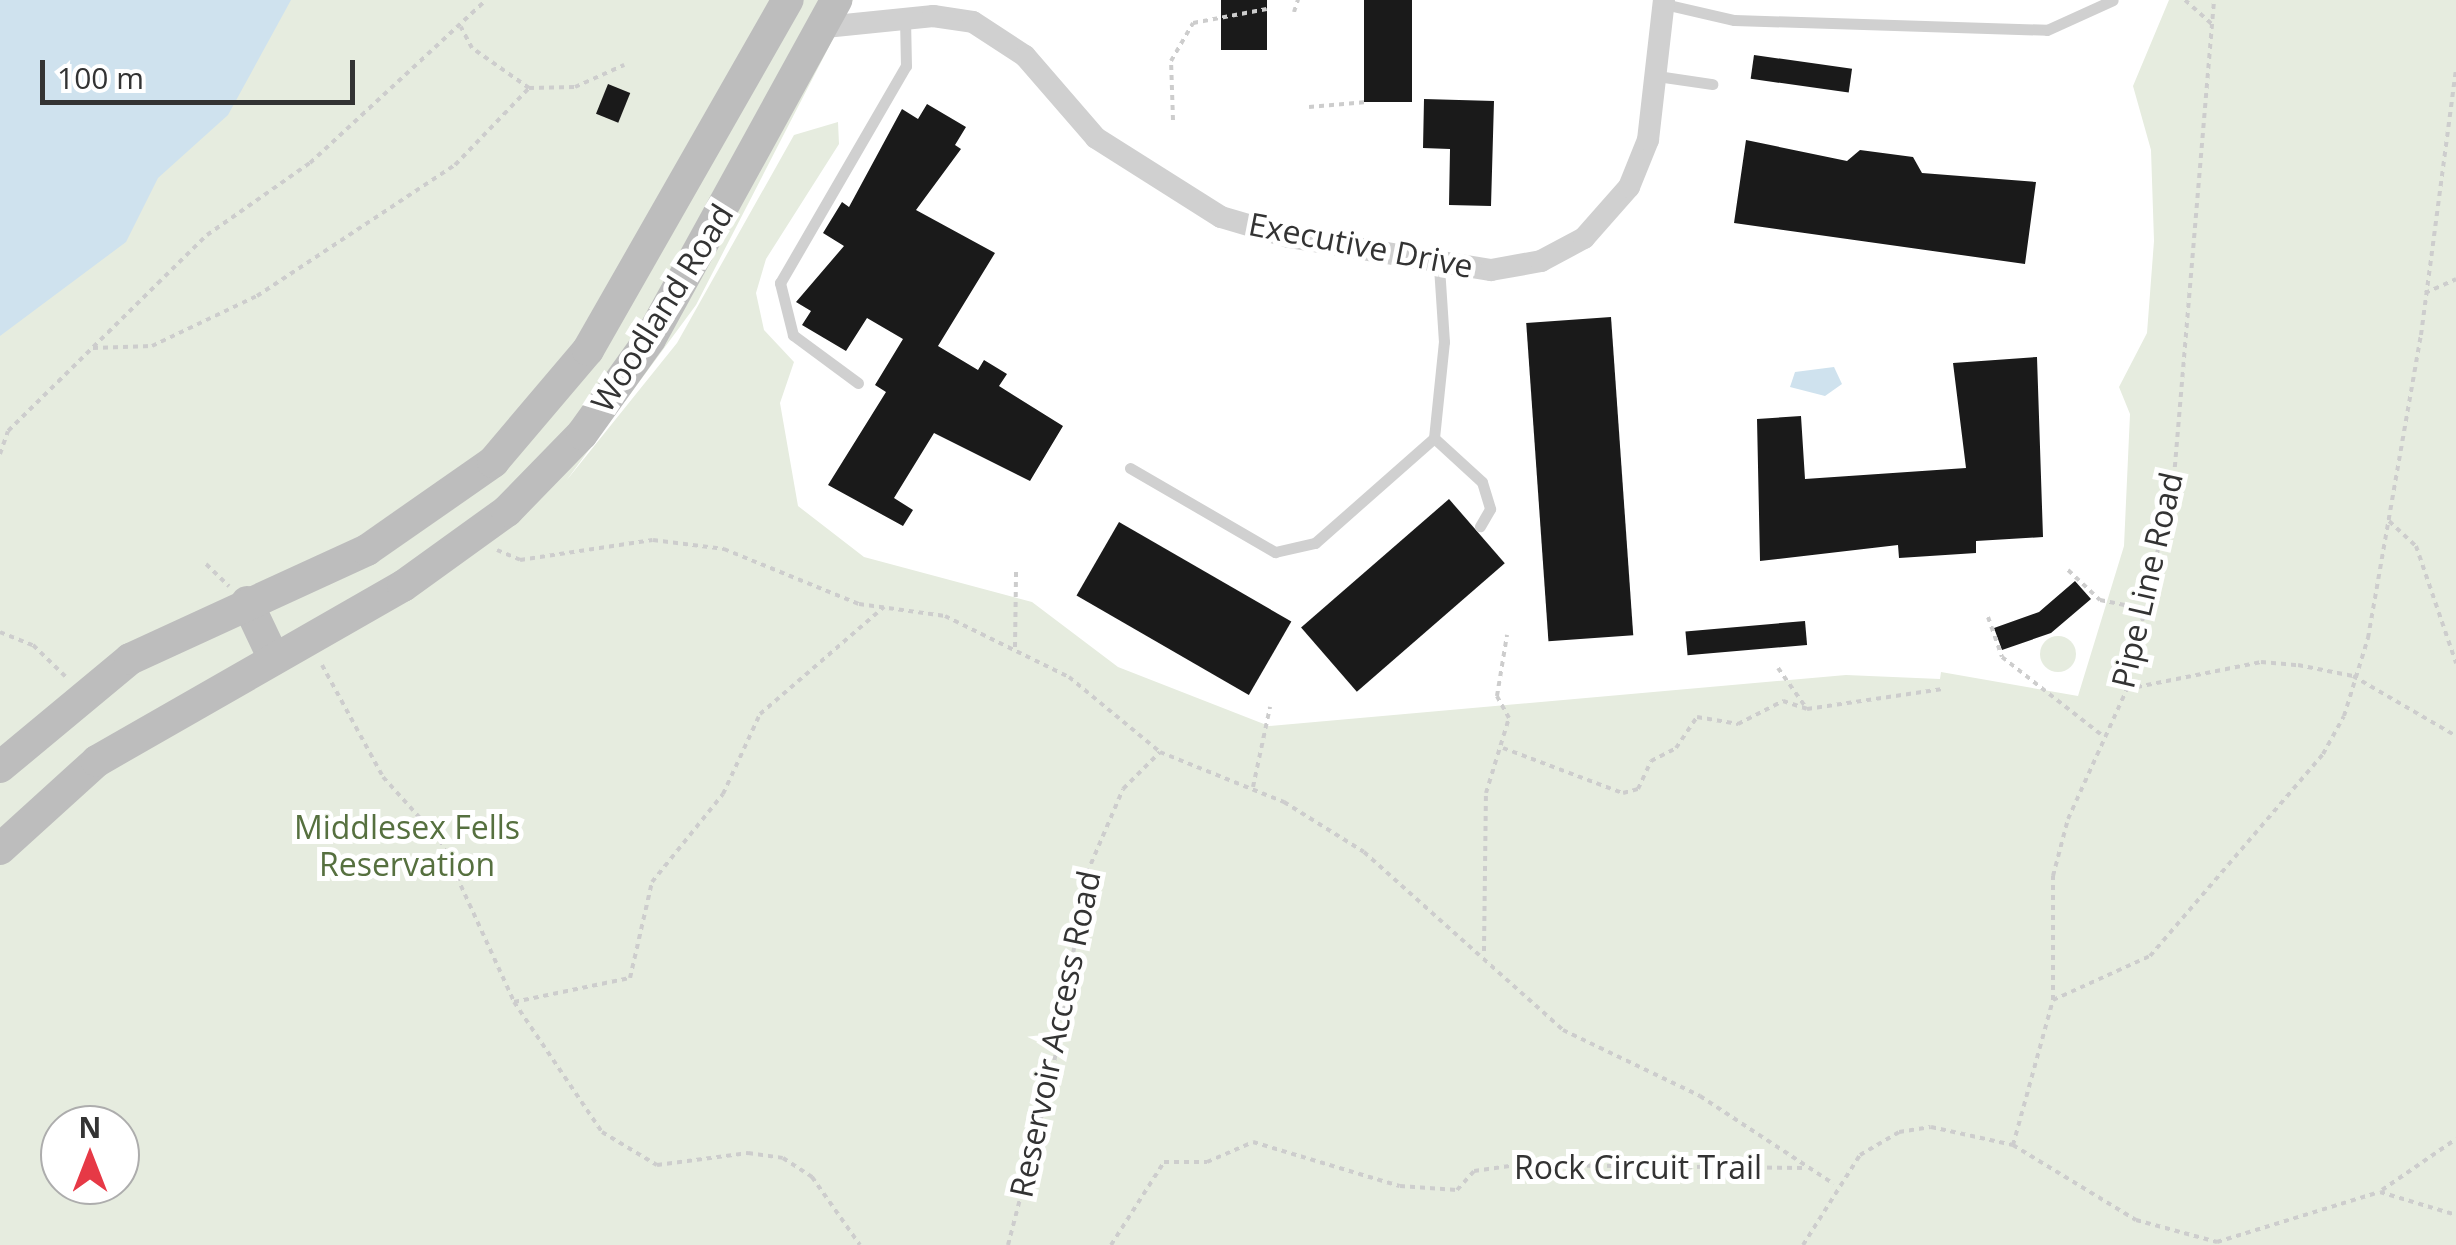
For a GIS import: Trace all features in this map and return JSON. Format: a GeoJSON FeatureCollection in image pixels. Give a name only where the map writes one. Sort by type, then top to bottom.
{"type":"FeatureCollection","features":[{"type":"Feature","properties":{"kind":"main road","name":"Woodland Road"},"geometry":{"type":"LineString","coordinates":[[0,767],[80,692],[247,602],[415,522],[536,418],[588,350],[785,7]]}},
{"type":"Feature","properties":{"kind":"main road","name":"Woodland Road"},"geometry":{"type":"LineString","coordinates":[[0,849],[97,761],[478,535],[582,434],[706,246],[831,13]]}},
{"type":"Feature","properties":{"kind":"main road"},"geometry":{"type":"LineString","coordinates":[[247,602],[274,659]]}},
{"type":"Feature","properties":{"kind":"street","name":"Executive Drive"},"geometry":{"type":"LineString","coordinates":[[831,13],[905,20],[958,18],[997,34],[1096,138],[1221,217],[1439,266],[1541,261],[1584,238],[1640,166],[1657,76],[1664,2]]}},
{"type":"Feature","properties":{"kind":"lane"},"geometry":{"type":"LineString","coordinates":[[1664,2],[1734,20],[2047,30],[2113,0]]}},
{"type":"Feature","properties":{"kind":"lane"},"geometry":{"type":"LineString","coordinates":[[785,7],[831,13]]}},
{"type":"Feature","properties":{"kind":"lane"},"geometry":{"type":"LineString","coordinates":[[858,383],[793,335],[780,283],[906,66],[905,20]]}},
{"type":"Feature","properties":{"kind":"lane"},"geometry":{"type":"LineString","coordinates":[[1657,76],[1712,84]]}},
{"type":"Feature","properties":{"kind":"lane"},"geometry":{"type":"LineString","coordinates":[[1130,468],[1240,535],[1297,554],[1434,438],[1444,342],[1439,266]]}},
{"type":"Feature","properties":{"kind":"lane"},"geometry":{"type":"LineString","coordinates":[[1434,438],[1482,482],[1490,509],[1480,526]]}},
{"type":"Feature","properties":{"kind":"path"},"geometry":{"type":"LineString","coordinates":[[0,454],[8,431],[208,235],[310,163],[357,110],[461,26],[486,0]]}},
{"type":"Feature","properties":{"kind":"path"},"geometry":{"type":"LineString","coordinates":[[1294,12],[1298,0]]}},
{"type":"Feature","properties":{"kind":"path"},"geometry":{"type":"LineString","coordinates":[[2185,0],[2214,26]]}},
{"type":"Feature","properties":{"kind":"path","name":"Pipe Line Road"},"geometry":{"type":"LineString","coordinates":[[2013,1144],[2053,1000],[2054,876],[2104,736],[2127,689],[2174,477],[2214,0]]}},
{"type":"Feature","properties":{"kind":"path"},"geometry":{"type":"LineString","coordinates":[[1172,120],[1170,61],[1193,22],[1267,9]]}},
{"type":"Feature","properties":{"kind":"path"},"geometry":{"type":"LineString","coordinates":[[461,26],[472,48],[529,88],[574,87],[624,65]]}},
{"type":"Feature","properties":{"kind":"path"},"geometry":{"type":"LineString","coordinates":[[2053,1000],[2150,956],[2323,754],[2353,676],[2389,521],[2426,294],[2456,68]]}},
{"type":"Feature","properties":{"kind":"path"},"geometry":{"type":"LineString","coordinates":[[93,348],[152,346],[270,289],[456,165],[529,88]]}},
{"type":"Feature","properties":{"kind":"path"},"geometry":{"type":"LineString","coordinates":[[1309,107],[1367,102]]}},
{"type":"Feature","properties":{"kind":"path"},"geometry":{"type":"LineString","coordinates":[[2426,294],[2456,279]]}},
{"type":"Feature","properties":{"kind":"path"},"geometry":{"type":"LineString","coordinates":[[2389,521],[2416,546],[2456,663]]}},
{"type":"Feature","properties":{"kind":"path"},"geometry":{"type":"LineString","coordinates":[[486,545],[520,560],[653,540],[724,549],[884,606],[944,616],[1015,647],[1069,677],[1160,752],[1253,787],[1364,852],[1484,953],[1563,1030],[1700,1096],[1834,1184]]}},
{"type":"Feature","properties":{"kind":"path"},"geometry":{"type":"LineString","coordinates":[[2068,570],[2100,600],[2144,609]]}},
{"type":"Feature","properties":{"kind":"path"},"geometry":{"type":"LineString","coordinates":[[1015,647],[1016,571]]}},
{"type":"Feature","properties":{"kind":"path"},"geometry":{"type":"LineString","coordinates":[[514,1002],[630,978],[652,882],[723,794],[760,714],[884,606]]}},
{"type":"Feature","properties":{"kind":"path"},"geometry":{"type":"LineString","coordinates":[[1988,617],[2002,657],[2104,736]]}},
{"type":"Feature","properties":{"kind":"path"},"geometry":{"type":"LineString","coordinates":[[0,632],[34,645],[80,692]]}},
{"type":"Feature","properties":{"kind":"path"},"geometry":{"type":"LineString","coordinates":[[1484,953],[1486,793],[1504,748],[1510,718],[1497,673],[1507,635]]}},
{"type":"Feature","properties":{"kind":"path"},"geometry":{"type":"LineString","coordinates":[[310,638],[383,776],[440,840],[514,1002],[568,1090],[628,1154],[657,1165],[748,1152],[783,1158],[812,1177],[860,1245]]}},
{"type":"Feature","properties":{"kind":"path"},"geometry":{"type":"LineString","coordinates":[[2127,689],[2261,662],[2353,676],[2456,736]]}},
{"type":"Feature","properties":{"kind":"path"},"geometry":{"type":"LineString","coordinates":[[1778,668],[1807,709]]}},
{"type":"Feature","properties":{"kind":"path"},"geometry":{"type":"LineString","coordinates":[[1504,748],[1623,793],[1638,789],[1650,760],[1676,748],[1697,716],[1738,724],[1783,701],[1807,709],[1943,689]]}},
{"type":"Feature","properties":{"kind":"path"},"geometry":{"type":"LineString","coordinates":[[1253,787],[1270,708]]}},
{"type":"Feature","properties":{"kind":"path","name":"Reservoir Access Road"},"geometry":{"type":"LineString","coordinates":[[1008,1245],[1051,1080],[1087,873],[1124,789],[1160,752]]}},
{"type":"Feature","properties":{"kind":"path"},"geometry":{"type":"LineString","coordinates":[[1803,1245],[1834,1184],[1898,1132],[1976,1130],[2013,1144],[2136,1220],[2217,1242],[2380,1192],[2456,1139]]}},
{"type":"Feature","properties":{"kind":"path","name":"Rock Circuit Trail"},"geometry":{"type":"LineString","coordinates":[[1111,1245],[1164,1162],[1207,1162],[1254,1142],[1400,1186],[1457,1190],[1474,1171],[1518,1165],[1809,1169]]}},
{"type":"Feature","properties":{"kind":"path"},"geometry":{"type":"LineString","coordinates":[[2380,1192],[2456,1214]]}},
{"type":"Feature","properties":{"kind":"green space","name":"Middlesex Fells Reservation"},"geometry":{"type":"Polygon","coordinates":[[[0,0],[853,0],[696,305],[566,481],[677,343],[794,135],[838,122],[839,144],[766,259],[756,293],[764,330],[794,362],[780,403],[798,506],[864,557],[1032,602],[1118,667],[1269,726],[1846,675],[1940,679],[1941,672],[2078,696],[2124,546],[2130,414],[2119,387],[2147,333],[2154,241],[2151,150],[2133,86],[2169,0],[2456,0],[2456,1245],[0,1245],[0,0]]]}},
{"type":"Feature","properties":{"kind":"green space"},"geometry":{"type":"Polygon","coordinates":[[[2058,636],[2071,641],[2076,654],[2071,667],[2058,672],[2045,667],[2040,654],[2045,641],[2058,636]]]}},
{"type":"Feature","properties":{"kind":"water"},"geometry":{"type":"Polygon","coordinates":[[[0,0],[291,0],[228,115],[158,178],[126,242],[0,336],[0,0]]]}},
{"type":"Feature","properties":{"kind":"water"},"geometry":{"type":"Polygon","coordinates":[[[1834,367],[1842,384],[1825,396],[1790,387],[1795,372],[1834,367]]]}},
{"type":"Feature","properties":{"kind":"building"},"geometry":{"type":"Polygon","coordinates":[[[1221,0],[1267,0],[1267,50],[1221,50],[1221,0]]]}},
{"type":"Feature","properties":{"kind":"building"},"geometry":{"type":"Polygon","coordinates":[[[1364,0],[1412,0],[1412,102],[1364,102],[1364,0]]]}},
{"type":"Feature","properties":{"kind":"building"},"geometry":{"type":"Polygon","coordinates":[[[1754,55],[1852,69],[1849,93],[1751,79],[1754,55]]]}},
{"type":"Feature","properties":{"kind":"building"},"geometry":{"type":"Polygon","coordinates":[[[608,84],[630,93],[618,123],[596,114],[608,84]]]}},
{"type":"Feature","properties":{"kind":"building"},"geometry":{"type":"Polygon","coordinates":[[[1424,99],[1494,101],[1491,206],[1449,205],[1450,149],[1423,148],[1424,99]]]}},
{"type":"Feature","properties":{"kind":"building"},"geometry":{"type":"Polygon","coordinates":[[[927,104],[966,127],[955,145],[961,149],[916,210],[995,253],[938,346],[978,370],[984,360],[1007,374],[999,386],[1063,426],[1030,481],[934,433],[894,498],[913,510],[903,526],[828,485],[886,392],[875,385],[903,339],[867,318],[846,351],[802,325],[811,311],[796,302],[844,246],[823,233],[842,202],[849,207],[902,109],[918,119],[927,104]]]}},
{"type":"Feature","properties":{"kind":"building"},"geometry":{"type":"Polygon","coordinates":[[[1746,140],[1847,161],[1860,150],[1913,157],[1922,173],[2036,182],[2025,264],[1734,223],[1746,140]]]}},
{"type":"Feature","properties":{"kind":"building"},"geometry":{"type":"Polygon","coordinates":[[[1611,317],[1633,635],[1548,641],[1526,323],[1611,317]]]}},
{"type":"Feature","properties":{"kind":"building"},"geometry":{"type":"Polygon","coordinates":[[[2037,357],[2043,537],[1976,541],[1976,553],[1899,558],[1898,545],[1760,561],[1757,419],[1801,416],[1805,479],[1966,468],[1953,363],[2037,357]]]}},
{"type":"Feature","properties":{"kind":"building"},"geometry":{"type":"Polygon","coordinates":[[[1449,499],[1505,563],[1357,692],[1301,628],[1449,499]]]}},
{"type":"Feature","properties":{"kind":"building"},"geometry":{"type":"Polygon","coordinates":[[[1119,522],[1291,622],[1249,695],[1076,596],[1119,522]]]}},
{"type":"Feature","properties":{"kind":"building"},"geometry":{"type":"Polygon","coordinates":[[[2075,581],[2091,599],[2051,633],[2002,650],[1994,628],[2039,612],[2075,581]]]}},
{"type":"Feature","properties":{"kind":"building"},"geometry":{"type":"Polygon","coordinates":[[[1805,621],[1807,645],[1688,655],[1685,631],[1805,621]]]}}]}
